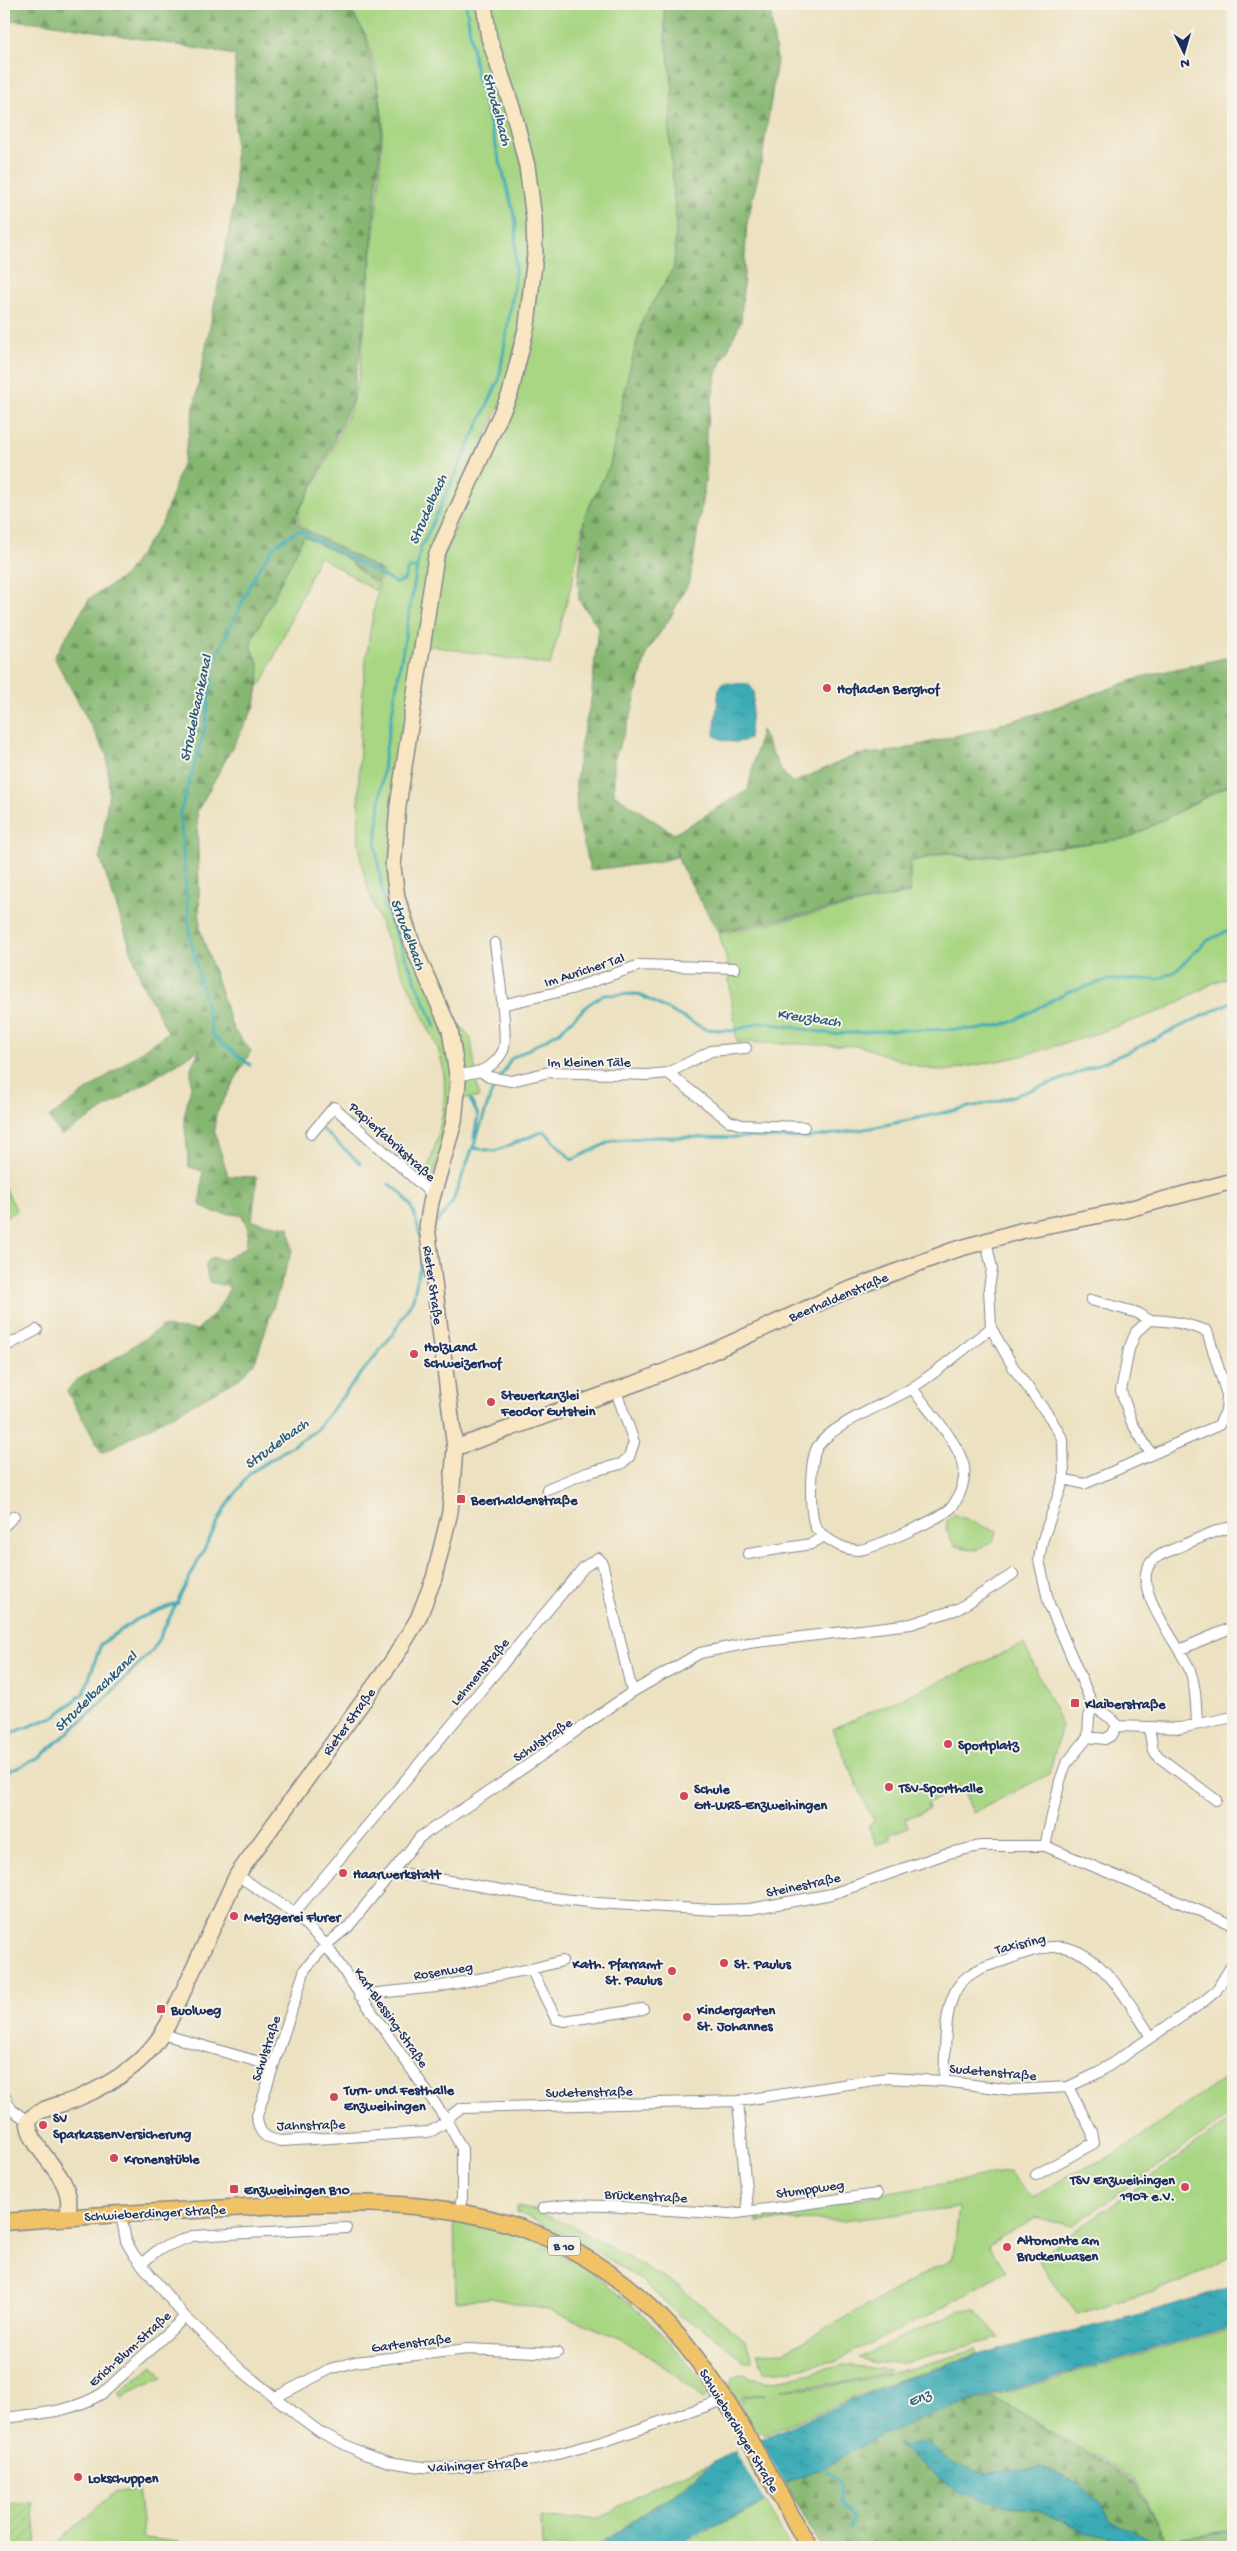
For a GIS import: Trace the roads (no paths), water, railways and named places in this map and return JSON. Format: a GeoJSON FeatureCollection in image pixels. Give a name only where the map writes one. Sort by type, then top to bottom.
{"type":"FeatureCollection","features":[{"type":"Feature","properties":{"kind":"main road","name":"Schwieberdinger Straße"},"geometry":{"type":"LineString","coordinates":[[4,2222],[340,2202],[411,2204],[459,2211],[496,2219],[536,2233],[571,2250],[609,2273],[637,2295],[668,2325],[699,2361],[724,2400],[809,2547]]}},
{"type":"Feature","properties":{"kind":"street","name":"Rieter Straße"},"geometry":{"type":"LineString","coordinates":[[28,2121],[38,2111],[76,2099],[111,2081],[143,2057],[162,2034],[237,1875],[393,1660],[418,1619],[434,1578],[445,1538],[453,1492],[455,1448],[428,1247],[428,1221],[433,1195],[454,1122],[458,1075],[450,1030],[416,954],[397,898],[393,852],[402,773],[436,556],[510,394],[524,338],[533,284],[535,234],[530,186],[516,119],[489,38],[484,4]]}},
{"type":"Feature","properties":{"kind":"street"},"geometry":{"type":"LineString","coordinates":[[486,1074],[504,1047],[496,943]]}},
{"type":"Feature","properties":{"kind":"street","name":"Im Auricher Tal"},"geometry":{"type":"LineString","coordinates":[[502,1005],[571,989],[640,965],[735,968]]}},
{"type":"Feature","properties":{"kind":"street","name":"Im kleinen Täle"},"geometry":{"type":"LineString","coordinates":[[458,1075],[486,1074],[511,1082],[549,1072],[647,1075],[668,1073],[711,1051],[746,1048]]}},
{"type":"Feature","properties":{"kind":"street"},"geometry":{"type":"LineString","coordinates":[[668,1073],[729,1121],[742,1125],[804,1126]]}},
{"type":"Feature","properties":{"kind":"street","name":"Papierfabrikstraße"},"geometry":{"type":"LineString","coordinates":[[316,1128],[334,1107],[433,1195]]}},
{"type":"Feature","properties":{"kind":"street","name":"Beerhaldenstraße"},"geometry":{"type":"LineString","coordinates":[[455,1448],[616,1391],[707,1354],[843,1292],[951,1251],[986,1240],[1121,1212],[1233,1181]]}},
{"type":"Feature","properties":{"kind":"street"},"geometry":{"type":"LineString","coordinates":[[986,1240],[992,1269],[989,1288],[991,1328],[1015,1370],[1051,1419],[1063,1440],[1064,1479],[1042,1542],[1039,1560],[1049,1604],[1092,1706],[1112,1719],[1116,1726]]}},
{"type":"Feature","properties":{"kind":"street"},"geometry":{"type":"LineString","coordinates":[[1064,1479],[1084,1484],[1218,1425],[1226,1411],[1228,1395],[1207,1331],[1185,1323],[1149,1320],[1138,1313],[1091,1300]]}},
{"type":"Feature","properties":{"kind":"street"},"geometry":{"type":"LineString","coordinates":[[1149,1320],[1136,1332],[1121,1391],[1132,1423],[1151,1454]]}},
{"type":"Feature","properties":{"kind":"street"},"geometry":{"type":"LineString","coordinates":[[912,1388],[954,1446],[961,1460],[964,1468],[961,1490],[951,1508],[940,1516],[872,1546],[860,1550],[847,1549],[834,1544],[816,1529],[813,1518],[811,1471],[813,1454],[819,1444],[846,1424],[912,1388],[991,1328]]}},
{"type":"Feature","properties":{"kind":"street"},"geometry":{"type":"LineString","coordinates":[[4,1347],[37,1330]]}},
{"type":"Feature","properties":{"kind":"street"},"geometry":{"type":"LineString","coordinates":[[548,1490],[586,1473],[621,1464],[629,1457],[634,1442],[616,1391]]}},
{"type":"Feature","properties":{"kind":"street"},"geometry":{"type":"LineString","coordinates":[[4,1526],[14,1516]]}},
{"type":"Feature","properties":{"kind":"street"},"geometry":{"type":"LineString","coordinates":[[1197,1724],[1194,1683],[1179,1650],[1150,1596],[1146,1582],[1147,1568],[1155,1558],[1224,1528],[1233,1527]]}},
{"type":"Feature","properties":{"kind":"street"},"geometry":{"type":"LineString","coordinates":[[748,1554],[811,1544],[824,1536]]}},
{"type":"Feature","properties":{"kind":"street","name":"Lehmenstraße"},"geometry":{"type":"LineString","coordinates":[[294,1913],[584,1567],[598,1558],[602,1562],[632,1692]]}},
{"type":"Feature","properties":{"kind":"street","name":"Schulstraße"},"geometry":{"type":"LineString","coordinates":[[262,2135],[258,2126],[257,2116],[305,1969],[348,1926],[420,1837],[517,1773],[632,1692],[700,1653],[721,1647],[910,1624],[958,1609],[1012,1574]]}},
{"type":"Feature","properties":{"kind":"street"},"geometry":{"type":"LineString","coordinates":[[1179,1650],[1233,1627]]}},
{"type":"Feature","properties":{"kind":"street"},"geometry":{"type":"LineString","coordinates":[[1045,1846],[1066,1764],[1088,1737],[1088,1722],[1092,1706]]}},
{"type":"Feature","properties":{"kind":"street"},"geometry":{"type":"LineString","coordinates":[[1116,1726],[1180,1728],[1233,1717]]}},
{"type":"Feature","properties":{"kind":"street"},"geometry":{"type":"LineString","coordinates":[[1088,1737],[1105,1739],[1112,1735],[1116,1726]]}},
{"type":"Feature","properties":{"kind":"street"},"geometry":{"type":"LineString","coordinates":[[1149,1728],[1153,1750],[1159,1757],[1216,1800]]}},
{"type":"Feature","properties":{"kind":"street","name":"Steinestraße"},"geometry":{"type":"LineString","coordinates":[[389,1875],[408,1874],[538,1896],[597,1903],[715,1910],[750,1909],[832,1894],[945,1854],[980,1846],[1045,1846],[1233,1925]]}},
{"type":"Feature","properties":{"kind":"street","name":"Karl-Blessing-Straße"},"geometry":{"type":"LineString","coordinates":[[237,1875],[294,1913],[326,1946],[447,2121],[462,2149],[462,2198],[459,2211]]}},
{"type":"Feature","properties":{"kind":"street","name":"Taxisring"},"geometry":{"type":"LineString","coordinates":[[944,2080],[949,2014],[954,1992],[972,1973],[986,1966],[1049,1948],[1070,1950],[1093,1963],[1126,1996],[1151,2036]]}},
{"type":"Feature","properties":{"kind":"street","name":"Rosenweg"},"geometry":{"type":"LineString","coordinates":[[359,1995],[436,1987],[562,1962]]}},
{"type":"Feature","properties":{"kind":"street","name":"Sudetenstraße"},"geometry":{"type":"LineString","coordinates":[[447,2121],[453,2112],[462,2108],[738,2101],[887,2078],[944,2080],[1011,2090],[1068,2087],[1098,2073],[1216,1991],[1233,1963]]}},
{"type":"Feature","properties":{"kind":"street"},"geometry":{"type":"LineString","coordinates":[[531,1969],[556,2019],[564,2021],[642,2009]]}},
{"type":"Feature","properties":{"kind":"street"},"geometry":{"type":"LineString","coordinates":[[162,2034],[274,2066]]}},
{"type":"Feature","properties":{"kind":"street"},"geometry":{"type":"LineString","coordinates":[[1036,2174],[1094,2143],[1092,2132],[1068,2087]]}},
{"type":"Feature","properties":{"kind":"street"},"geometry":{"type":"LineString","coordinates":[[4,2095],[8,2112],[28,2121],[30,2134],[63,2183],[70,2202],[67,2217]]}},
{"type":"Feature","properties":{"kind":"street"},"geometry":{"type":"LineString","coordinates":[[738,2101],[748,2211]]}},
{"type":"Feature","properties":{"kind":"street","name":"Jahnstraße"},"geometry":{"type":"LineString","coordinates":[[262,2135],[281,2141],[428,2132],[438,2129],[447,2121]]}},
{"type":"Feature","properties":{"kind":"street","name":"Stumppweg"},"geometry":{"type":"LineString","coordinates":[[748,2211],[877,2194]]}},
{"type":"Feature","properties":{"kind":"street","name":"Brückenstraße"},"geometry":{"type":"LineString","coordinates":[[543,2208],[567,2205],[730,2214],[748,2211]]}},
{"type":"Feature","properties":{"kind":"street","name":"Vaihinger Straße"},"geometry":{"type":"LineString","coordinates":[[121,2215],[126,2241],[141,2264],[185,2317],[242,2371],[320,2432],[364,2454],[422,2467],[450,2468],[535,2460],[564,2454],[724,2400]]}},
{"type":"Feature","properties":{"kind":"street"},"geometry":{"type":"LineString","coordinates":[[141,2264],[159,2249],[192,2236],[346,2228]]}},
{"type":"Feature","properties":{"kind":"street","name":"Erich-Blum-Straße"},"geometry":{"type":"LineString","coordinates":[[4,2418],[70,2409],[103,2393],[185,2317]]}},
{"type":"Feature","properties":{"kind":"street","name":"Gartenstraße"},"geometry":{"type":"LineString","coordinates":[[276,2397],[330,2369],[355,2362],[468,2349],[557,2353]]}},
{"type":"Feature","properties":{"kind":"water"},"geometry":{"type":"Polygon","coordinates":[[[723,683],[749,684],[754,692],[749,739],[741,742],[731,742],[722,740],[714,735],[719,689],[723,683]]]}},
{"type":"Feature","properties":{"kind":"water","name":"Enz"},"geometry":{"type":"Polygon","coordinates":[[[1233,2286],[1233,2326],[951,2407],[882,2435],[822,2468],[784,2483],[765,2502],[671,2547],[596,2547],[677,2492],[714,2462],[758,2440],[895,2382],[977,2355],[1149,2312],[1233,2286]]]}},
{"type":"Feature","properties":{"kind":"water"},"geometry":{"type":"Polygon","coordinates":[[[924,2442],[955,2464],[986,2473],[1042,2468],[1081,2484],[1101,2505],[1113,2523],[1171,2547],[1140,2547],[1119,2538],[1084,2531],[1037,2509],[1007,2507],[956,2491],[899,2446],[924,2442]]]}},
{"type":"Feature","properties":{"kind":"waterway","name":"Strudelbach"},"geometry":{"type":"LineString","coordinates":[[435,1026],[384,906],[376,846],[384,760],[420,550],[499,380],[515,279],[516,222],[475,67],[466,4]]}},
{"type":"Feature","properties":{"kind":"waterway","name":"Strudelbachkanal"},"geometry":{"type":"LineString","coordinates":[[250,1065],[213,1036],[190,937],[180,813],[205,728],[214,661],[256,573],[274,546],[298,530],[396,583],[404,580],[408,568],[417,568]]}},
{"type":"Feature","properties":{"kind":"waterway","name":"Kreuzbach"},"geometry":{"type":"LineString","coordinates":[[1233,928],[1205,942],[1176,971],[1159,979],[1107,980],[1068,992],[1010,1023],[981,1029],[901,1030],[832,1034],[762,1022],[732,1031],[705,1029],[638,994],[603,995],[589,1004],[559,1032],[511,1059],[491,1094],[473,1148],[495,1151],[544,1131],[572,1160],[614,1140],[656,1137],[808,1138],[871,1128],[998,1101],[1058,1081],[1130,1051],[1233,1001]]}},
{"type":"Feature","properties":{"kind":"waterway","name":"Strudelbach"},"geometry":{"type":"LineString","coordinates":[[470,1099],[478,1115],[474,1138]]}},
{"type":"Feature","properties":{"kind":"waterway","name":"Strudelbachkanal"},"geometry":{"type":"LineString","coordinates":[[323,1130],[360,1163]]}},
{"type":"Feature","properties":{"kind":"waterway","name":"Strudelbach"},"geometry":{"type":"LineString","coordinates":[[433,1228],[452,1203],[473,1147]]}},
{"type":"Feature","properties":{"kind":"waterway","name":"Strudelbachkanal"},"geometry":{"type":"LineString","coordinates":[[389,1184],[405,1197],[414,1212],[422,1250]]}},
{"type":"Feature","properties":{"kind":"waterway","name":"Strudelbach"},"geometry":{"type":"LineString","coordinates":[[4,1771],[10,1771],[40,1757],[93,1711],[154,1648],[224,1510],[250,1473],[315,1431],[393,1334],[413,1299],[424,1247]]}},
{"type":"Feature","properties":{"kind":"waterway","name":"Strudelbach"},"geometry":{"type":"LineString","coordinates":[[4,1736],[56,1716],[84,1693],[101,1644],[137,1619],[178,1603]]}},
{"type":"Feature","properties":{"kind":"waterway"},"geometry":{"type":"LineString","coordinates":[[822,2468],[836,2478],[840,2485],[840,2502],[853,2517],[850,2529]]}},
{"type":"Feature","properties":{"kind":"place","name":"Hofladen Berghof"},"geometry":{"type":"Point","coordinates":[827,688]}},
{"type":"Feature","properties":{"kind":"place","name":"HolzLand Schweizerhof"},"geometry":{"type":"Point","coordinates":[414,1354]}},
{"type":"Feature","properties":{"kind":"place","name":"Steuerkanzlei Feodor Gutstein"},"geometry":{"type":"Point","coordinates":[491,1402]}},
{"type":"Feature","properties":{"kind":"place","name":"Beerhaldenstraße"},"geometry":{"type":"Point","coordinates":[461,1499]}},
{"type":"Feature","properties":{"kind":"place","name":"Klaiberstraße"},"geometry":{"type":"Point","coordinates":[1075,1703]}},
{"type":"Feature","properties":{"kind":"place","name":"Sportplatz"},"geometry":{"type":"Point","coordinates":[948,1744]}},
{"type":"Feature","properties":{"kind":"place","name":"TSV-Sporthalle"},"geometry":{"type":"Point","coordinates":[889,1787]}},
{"type":"Feature","properties":{"kind":"place","name":"Schule GH-WRS-Enzweihingen"},"geometry":{"type":"Point","coordinates":[684,1796]}},
{"type":"Feature","properties":{"kind":"place","name":"Haarwerkstatt"},"geometry":{"type":"Point","coordinates":[343,1873]}},
{"type":"Feature","properties":{"kind":"place","name":"Metzgerei Flurer"},"geometry":{"type":"Point","coordinates":[234,1916]}},
{"type":"Feature","properties":{"kind":"place","name":"St. Paulus"},"geometry":{"type":"Point","coordinates":[724,1963]}},
{"type":"Feature","properties":{"kind":"place","name":"Kath. Pfarramt St. Paulus"},"geometry":{"type":"Point","coordinates":[672,1971]}},
{"type":"Feature","properties":{"kind":"place","name":"Buolweg"},"geometry":{"type":"Point","coordinates":[161,2009]}},
{"type":"Feature","properties":{"kind":"place","name":"Kindergarten St. Johannes"},"geometry":{"type":"Point","coordinates":[687,2017]}},
{"type":"Feature","properties":{"kind":"place","name":"Turn- und Festhalle Enzweihingen"},"geometry":{"type":"Point","coordinates":[334,2097]}},
{"type":"Feature","properties":{"kind":"place","name":"SV SparkassenVersicherung"},"geometry":{"type":"Point","coordinates":[43,2125]}},
{"type":"Feature","properties":{"kind":"place","name":"Kronenstüble"},"geometry":{"type":"Point","coordinates":[114,2158]}},
{"type":"Feature","properties":{"kind":"place","name":"TSV Enzweihingen 1907 e.V."},"geometry":{"type":"Point","coordinates":[1185,2187]}},
{"type":"Feature","properties":{"kind":"place","name":"Enzweihingen B10"},"geometry":{"type":"Point","coordinates":[234,2189]}},
{"type":"Feature","properties":{"kind":"place","name":"Altomonte am Bruckenwasen"},"geometry":{"type":"Point","coordinates":[1007,2247]}},
{"type":"Feature","properties":{"kind":"place","name":"Lokschuppen"},"geometry":{"type":"Point","coordinates":[78,2477]}}]}
